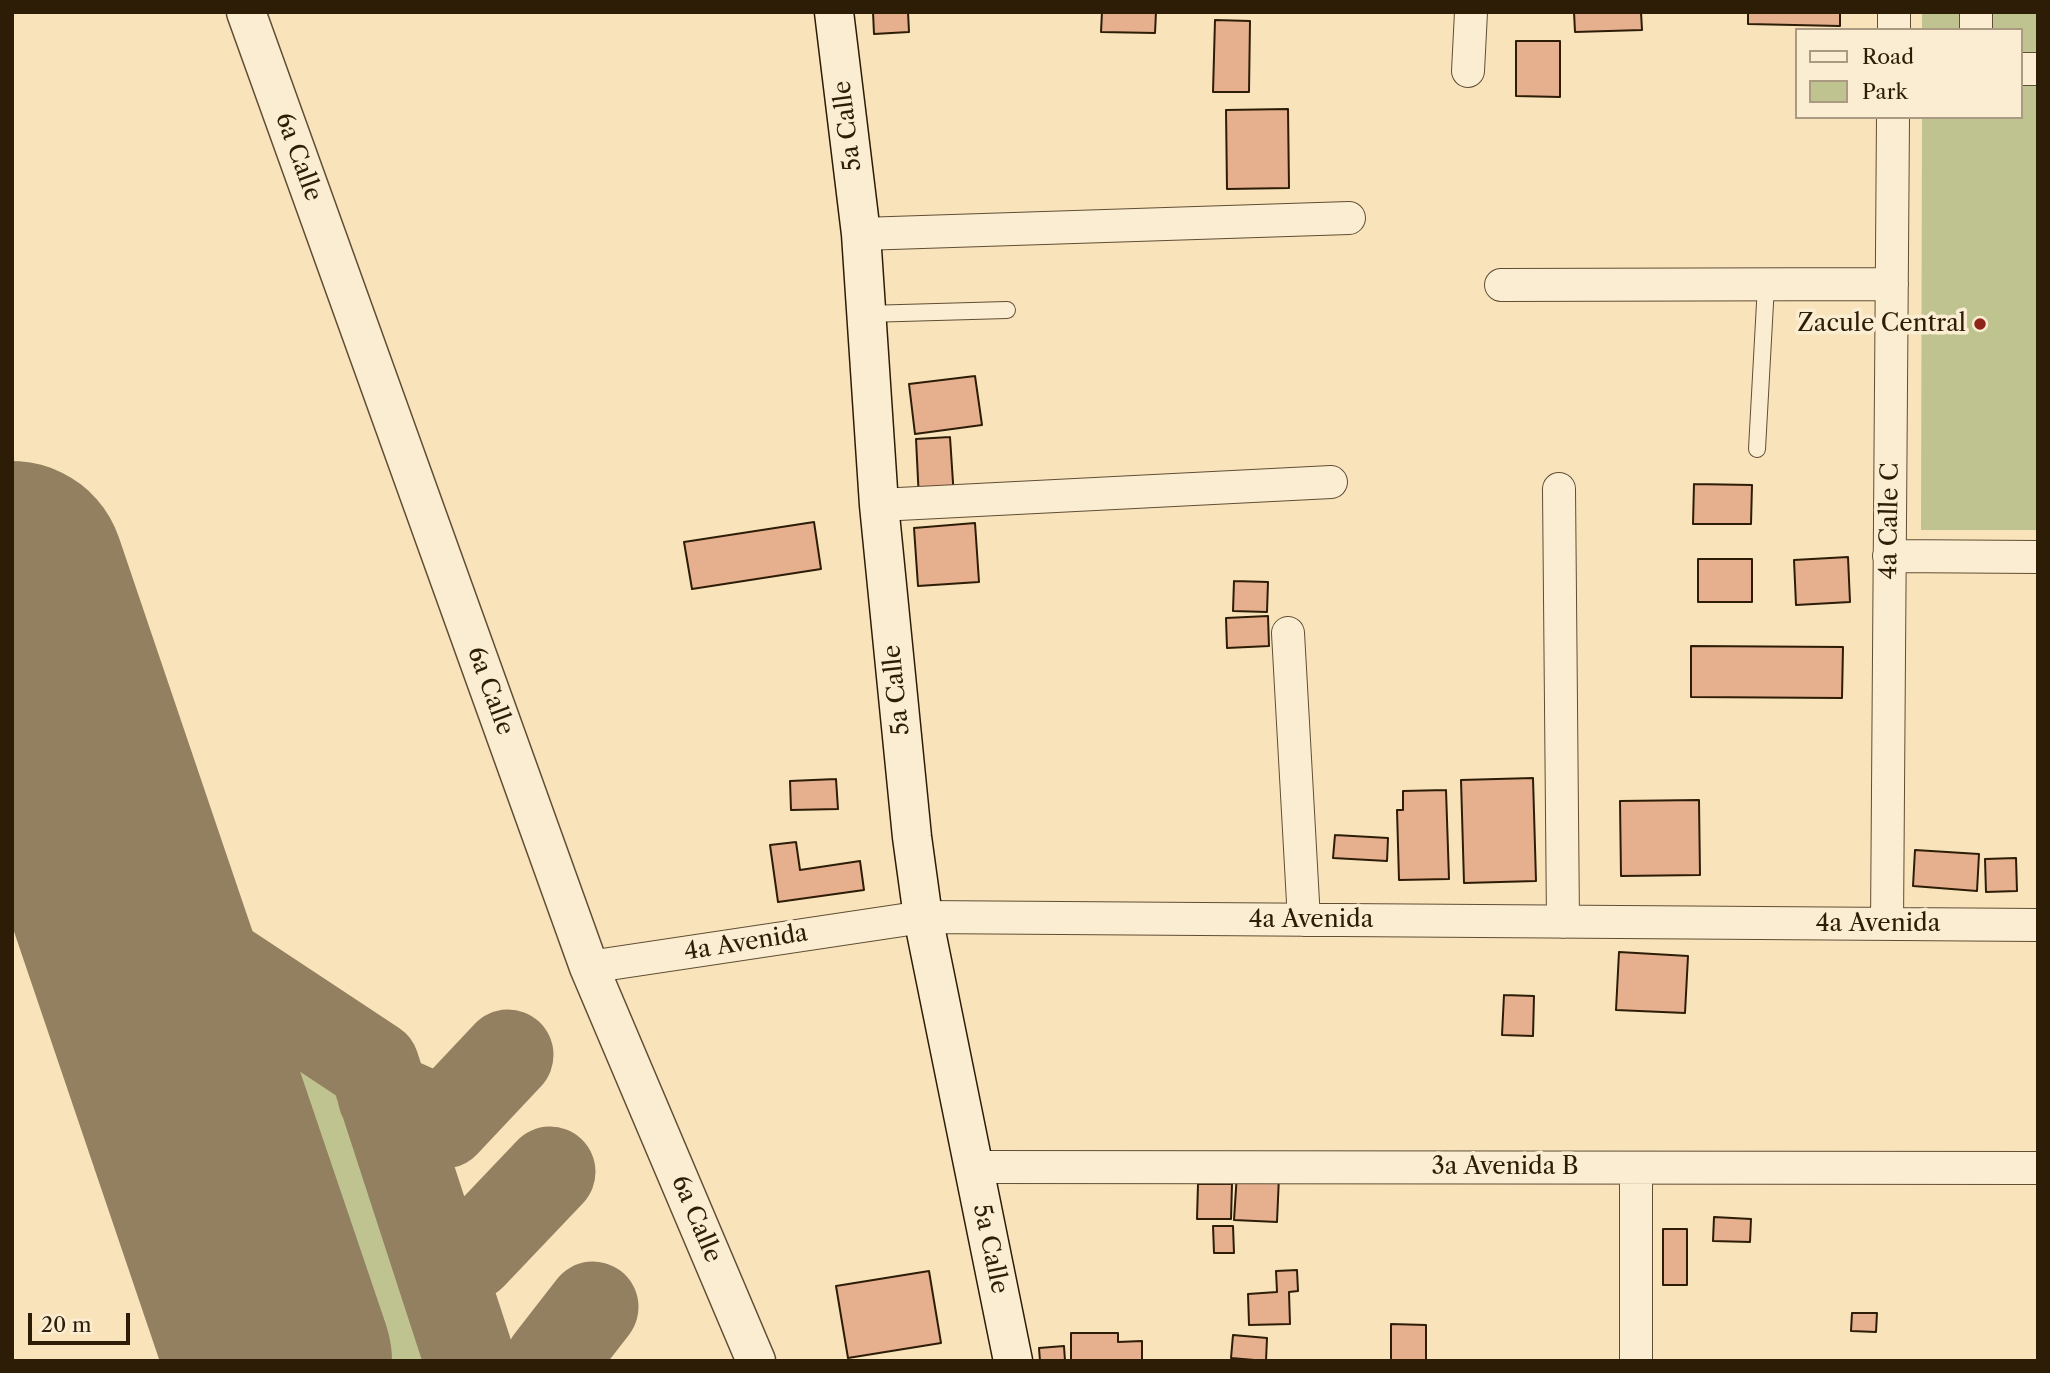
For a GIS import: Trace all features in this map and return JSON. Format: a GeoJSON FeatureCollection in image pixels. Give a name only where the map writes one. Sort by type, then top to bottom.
{"type":"FeatureCollection","features":[{"type":"Feature","properties":{"kind":"street","name":"6a Calle"},"geometry":{"type":"LineString","coordinates":[[246,12],[589,967],[756,1361]]}},
{"type":"Feature","properties":{"kind":"street","name":"5a Calle"},"geometry":{"type":"LineString","coordinates":[[834,12],[860,234],[879,505],[912,836],[923,917],[1013,1361]]}},
{"type":"Feature","properties":{"kind":"street"},"geometry":{"type":"LineString","coordinates":[[1468,71],[1471,12]]}},
{"type":"Feature","properties":{"kind":"street","name":"4a Calle C"},"geometry":{"type":"LineString","coordinates":[[1887,924],[1892,119]]}},
{"type":"Feature","properties":{"kind":"street"},"geometry":{"type":"LineString","coordinates":[[860,234],[1349,218]]}},
{"type":"Feature","properties":{"kind":"street"},"geometry":{"type":"LineString","coordinates":[[1501,285],[1892,284]]}},
{"type":"Feature","properties":{"kind":"street"},"geometry":{"type":"LineString","coordinates":[[879,505],[1331,482]]}},
{"type":"Feature","properties":{"kind":"street"},"geometry":{"type":"LineString","coordinates":[[1559,489],[1563,922]]}},
{"type":"Feature","properties":{"kind":"street"},"geometry":{"type":"LineString","coordinates":[[1889,556],[2038,557]]}},
{"type":"Feature","properties":{"kind":"street"},"geometry":{"type":"LineString","coordinates":[[1288,633],[1304,920]]}},
{"type":"Feature","properties":{"kind":"street","name":"4a Avenida"},"geometry":{"type":"LineString","coordinates":[[589,967],[923,917],[2038,925]]}},
{"type":"Feature","properties":{"kind":"street","name":"3a Avenida B"},"geometry":{"type":"LineString","coordinates":[[973,1167],[2038,1168]]}},
{"type":"Feature","properties":{"kind":"street"},"geometry":{"type":"LineString","coordinates":[[1636,1168],[1636,1361]]}},
{"type":"Feature","properties":{"kind":"lane"},"geometry":{"type":"LineString","coordinates":[[1757,449],[1766,285]]}},
{"type":"Feature","properties":{"kind":"lane"},"geometry":{"type":"LineString","coordinates":[[866,314],[1007,310]]}},
{"type":"Feature","properties":{"kind":"green space","name":"Zacule Central"},"geometry":{"type":"Polygon","coordinates":[[[1922,12],[2038,12],[2038,530],[1921,530],[1922,119],[2022,119],[2022,28],[1922,28],[1922,12]]]}},
{"type":"Feature","properties":{"kind":"green space"},"geometry":{"type":"Polygon","coordinates":[[[233,1019],[251,1020],[274,1027],[312,1050],[337,1076],[416,1319],[422,1361],[320,1361],[214,1028],[233,1019]]]}},
{"type":"Feature","properties":{"kind":"building"},"geometry":{"type":"Polygon","coordinates":[[[873,12],[908,12],[909,32],[874,34],[873,12]]]}},
{"type":"Feature","properties":{"kind":"building"},"geometry":{"type":"Polygon","coordinates":[[[1102,12],[1156,12],[1155,33],[1101,32],[1102,12]]]}},
{"type":"Feature","properties":{"kind":"building"},"geometry":{"type":"Polygon","coordinates":[[[1574,12],[1641,12],[1642,30],[1575,32],[1574,12]]]}},
{"type":"Feature","properties":{"kind":"building"},"geometry":{"type":"Polygon","coordinates":[[[1748,12],[1840,12],[1840,26],[1748,24],[1748,12]]]}},
{"type":"Feature","properties":{"kind":"building"},"geometry":{"type":"Polygon","coordinates":[[[1215,20],[1250,21],[1249,92],[1213,92],[1215,20]]]}},
{"type":"Feature","properties":{"kind":"building"},"geometry":{"type":"Polygon","coordinates":[[[1516,41],[1560,41],[1560,97],[1516,96],[1516,41]]]}},
{"type":"Feature","properties":{"kind":"building"},"geometry":{"type":"Polygon","coordinates":[[[1288,109],[1289,188],[1227,189],[1226,110],[1288,109]]]}},
{"type":"Feature","properties":{"kind":"building"},"geometry":{"type":"Polygon","coordinates":[[[975,376],[982,425],[915,434],[909,384],[975,376]]]}},
{"type":"Feature","properties":{"kind":"building"},"geometry":{"type":"Polygon","coordinates":[[[950,437],[954,498],[919,500],[916,439],[950,437]]]}},
{"type":"Feature","properties":{"kind":"building"},"geometry":{"type":"Polygon","coordinates":[[[1694,484],[1752,485],[1751,524],[1693,524],[1694,484]]]}},
{"type":"Feature","properties":{"kind":"building"},"geometry":{"type":"Polygon","coordinates":[[[814,522],[821,569],[692,589],[684,542],[814,522]]]}},
{"type":"Feature","properties":{"kind":"building"},"geometry":{"type":"Polygon","coordinates":[[[975,523],[979,582],[918,586],[914,528],[975,523]]]}},
{"type":"Feature","properties":{"kind":"building"},"geometry":{"type":"Polygon","coordinates":[[[1848,557],[1850,602],[1796,605],[1794,560],[1848,557]]]}},
{"type":"Feature","properties":{"kind":"building"},"geometry":{"type":"Polygon","coordinates":[[[1698,559],[1752,559],[1752,602],[1698,602],[1698,559]]]}},
{"type":"Feature","properties":{"kind":"building"},"geometry":{"type":"Polygon","coordinates":[[[1234,581],[1268,582],[1267,612],[1233,611],[1234,581]]]}},
{"type":"Feature","properties":{"kind":"building"},"geometry":{"type":"Polygon","coordinates":[[[1268,616],[1269,646],[1227,648],[1226,618],[1268,616]]]}},
{"type":"Feature","properties":{"kind":"building"},"geometry":{"type":"Polygon","coordinates":[[[1691,646],[1843,647],[1842,698],[1691,697],[1691,646]]]}},
{"type":"Feature","properties":{"kind":"building"},"geometry":{"type":"Polygon","coordinates":[[[1533,778],[1536,881],[1464,883],[1461,780],[1533,778]]]}},
{"type":"Feature","properties":{"kind":"building"},"geometry":{"type":"Polygon","coordinates":[[[836,779],[838,809],[791,810],[790,781],[836,779]]]}},
{"type":"Feature","properties":{"kind":"building"},"geometry":{"type":"Polygon","coordinates":[[[1446,790],[1449,879],[1399,880],[1397,810],[1403,810],[1403,791],[1446,790]]]}},
{"type":"Feature","properties":{"kind":"building"},"geometry":{"type":"Polygon","coordinates":[[[1699,800],[1700,875],[1621,876],[1620,801],[1699,800]]]}},
{"type":"Feature","properties":{"kind":"building"},"geometry":{"type":"Polygon","coordinates":[[[1335,835],[1388,838],[1387,861],[1333,858],[1335,835]]]}},
{"type":"Feature","properties":{"kind":"building"},"geometry":{"type":"Polygon","coordinates":[[[796,842],[800,870],[860,861],[864,890],[778,902],[770,845],[796,842]]]}},
{"type":"Feature","properties":{"kind":"building"},"geometry":{"type":"Polygon","coordinates":[[[1915,850],[1979,854],[1977,891],[1913,886],[1915,850]]]}},
{"type":"Feature","properties":{"kind":"building"},"geometry":{"type":"Polygon","coordinates":[[[2016,858],[2017,891],[1986,892],[1985,859],[2016,858]]]}},
{"type":"Feature","properties":{"kind":"building"},"geometry":{"type":"Polygon","coordinates":[[[1619,952],[1688,956],[1685,1013],[1616,1010],[1619,952]]]}},
{"type":"Feature","properties":{"kind":"building"},"geometry":{"type":"Polygon","coordinates":[[[1504,995],[1534,996],[1533,1036],[1502,1035],[1504,995]]]}},
{"type":"Feature","properties":{"kind":"building"},"geometry":{"type":"Polygon","coordinates":[[[1237,1173],[1279,1176],[1277,1222],[1234,1220],[1237,1173]]]}},
{"type":"Feature","properties":{"kind":"building"},"geometry":{"type":"Polygon","coordinates":[[[1198,1184],[1232,1184],[1231,1219],[1197,1219],[1198,1184]]]}},
{"type":"Feature","properties":{"kind":"building"},"geometry":{"type":"Polygon","coordinates":[[[1714,1217],[1751,1219],[1750,1242],[1713,1241],[1714,1217]]]}},
{"type":"Feature","properties":{"kind":"building"},"geometry":{"type":"Polygon","coordinates":[[[1213,1226],[1233,1226],[1234,1253],[1214,1253],[1213,1226]]]}},
{"type":"Feature","properties":{"kind":"building"},"geometry":{"type":"Polygon","coordinates":[[[1663,1229],[1687,1229],[1687,1285],[1663,1285],[1663,1229]]]}},
{"type":"Feature","properties":{"kind":"building"},"geometry":{"type":"Polygon","coordinates":[[[1297,1270],[1298,1291],[1289,1292],[1290,1324],[1249,1325],[1248,1294],[1277,1292],[1276,1271],[1297,1270]]]}},
{"type":"Feature","properties":{"kind":"building"},"geometry":{"type":"Polygon","coordinates":[[[929,1271],[941,1343],[848,1358],[836,1286],[929,1271]]]}},
{"type":"Feature","properties":{"kind":"building"},"geometry":{"type":"Polygon","coordinates":[[[1852,1313],[1877,1313],[1876,1332],[1851,1331],[1852,1313]]]}},
{"type":"Feature","properties":{"kind":"building"},"geometry":{"type":"Polygon","coordinates":[[[1391,1324],[1426,1325],[1426,1361],[1391,1361],[1391,1324]]]}},
{"type":"Feature","properties":{"kind":"building"},"geometry":{"type":"Polygon","coordinates":[[[1071,1333],[1118,1333],[1118,1342],[1142,1341],[1142,1361],[1071,1361],[1071,1333]]]}},
{"type":"Feature","properties":{"kind":"building"},"geometry":{"type":"Polygon","coordinates":[[[1233,1335],[1267,1338],[1266,1361],[1231,1358],[1233,1335]]]}},
{"type":"Feature","properties":{"kind":"building"},"geometry":{"type":"Polygon","coordinates":[[[1064,1346],[1065,1361],[1040,1361],[1039,1348],[1064,1346]]]}},
{"type":"Feature","properties":{"kind":"taxiway"},"geometry":{"type":"LineString","coordinates":[[123,900],[374,1066],[470,1361]]}},
{"type":"Feature","properties":{"kind":"taxiway"},"geometry":{"type":"LineString","coordinates":[[383,1096],[444,1123],[508,1055]]}},
{"type":"Feature","properties":{"kind":"taxiway"},"geometry":{"type":"LineString","coordinates":[[432,1243],[471,1255],[550,1172]]}},
{"type":"Feature","properties":{"kind":"taxiway"},"geometry":{"type":"LineString","coordinates":[[551,1361],[593,1307]]}},
{"type":"Feature","properties":{"kind":"runway"},"geometry":{"type":"LineString","coordinates":[[12,574],[279,1361]]}},
{"type":"Feature","properties":{"kind":"place","name":"Zacule Central"},"geometry":{"type":"Point","coordinates":[1980,324]}}]}
